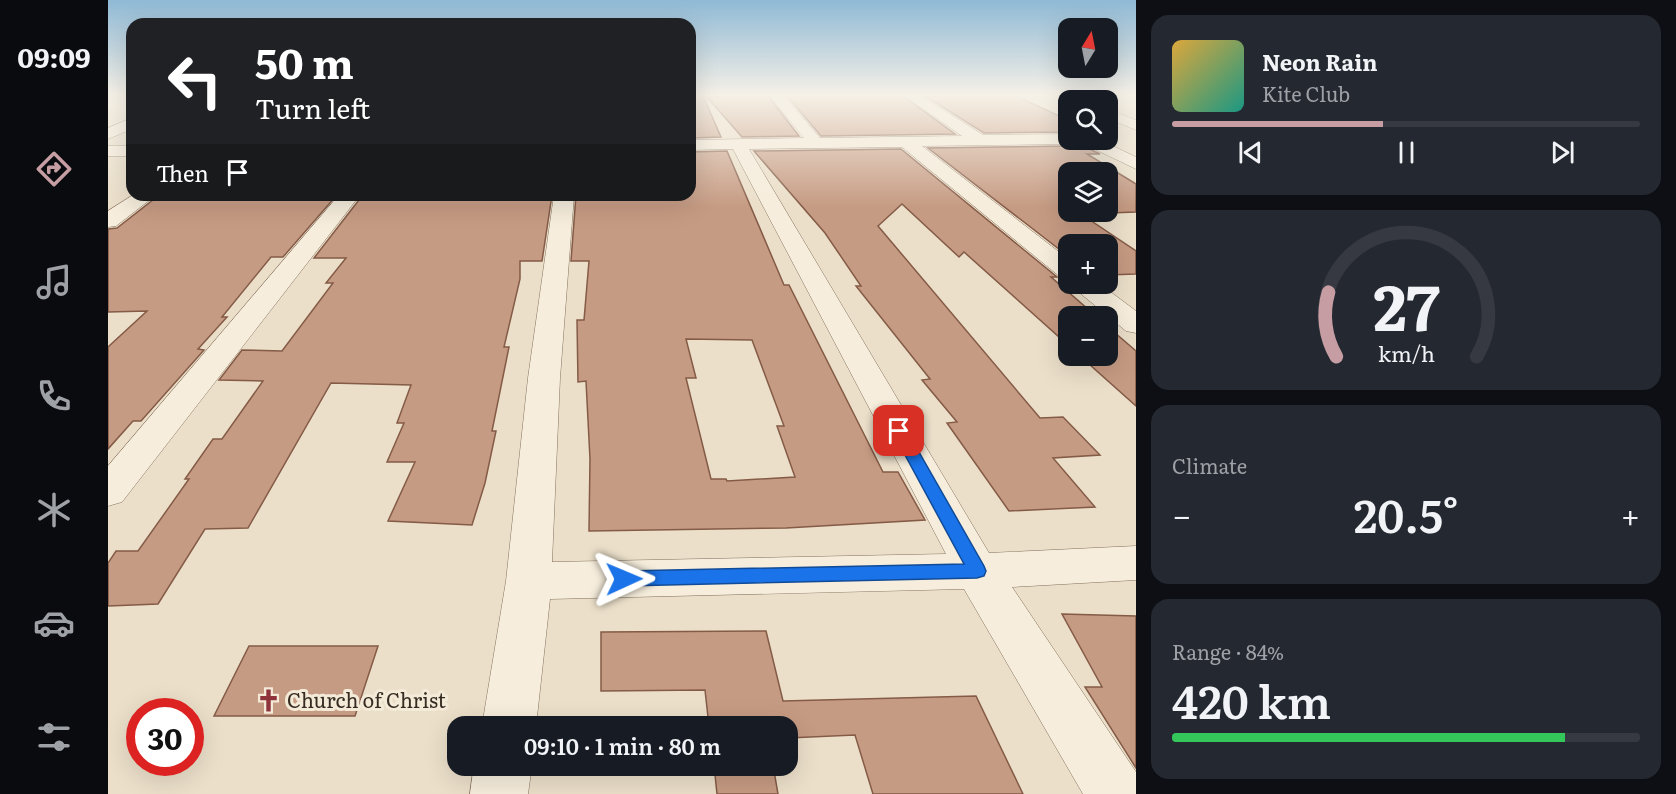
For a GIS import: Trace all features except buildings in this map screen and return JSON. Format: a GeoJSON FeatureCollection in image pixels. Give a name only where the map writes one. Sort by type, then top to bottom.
{"type":"FeatureCollection","features":[{"type":"Feature","properties":{"kind":"street"},"geometry":{"type":"LineString","coordinates":[[808,133],[815,142]]}},
{"type":"Feature","properties":{"kind":"street"},"geometry":{"type":"LineString","coordinates":[[967,133],[976,139]]}},
{"type":"Feature","properties":{"kind":"street"},"geometry":{"type":"LineString","coordinates":[[696,145],[1058,139]]}},
{"type":"Feature","properties":{"kind":"street"},"geometry":{"type":"LineString","coordinates":[[905,141],[1058,263]]}},
{"type":"Feature","properties":{"kind":"street"},"geometry":{"type":"LineString","coordinates":[[738,144],[977,571],[1116,794]]}},
{"type":"Feature","properties":{"kind":"street"},"geometry":{"type":"LineString","coordinates":[[1108,150],[1136,164]]}},
{"type":"Feature","properties":{"kind":"street"},"geometry":{"type":"LineString","coordinates":[[108,151],[126,151]]}},
{"type":"Feature","properties":{"kind":"street"},"geometry":{"type":"LineString","coordinates":[[108,221],[137,201]]}},
{"type":"Feature","properties":{"kind":"street"},"geometry":{"type":"LineString","coordinates":[[108,492],[345,201]]}},
{"type":"Feature","properties":{"kind":"street"},"geometry":{"type":"LineString","coordinates":[[510,716],[529,581],[545,366],[563,201]]}},
{"type":"Feature","properties":{"kind":"street"},"geometry":{"type":"LineString","coordinates":[[1097,294],[1136,325]]}},
{"type":"Feature","properties":{"kind":"street"},"geometry":{"type":"LineString","coordinates":[[529,581],[977,571],[1136,563]]}},
{"type":"Feature","properties":{"kind":"street"},"geometry":{"type":"LineString","coordinates":[[499,794],[501,776]]}},
{"type":"Feature","properties":{"kind":"place","name":"Church of Christ"},"geometry":{"type":"Point","coordinates":[269,701]}},
{"type":"Feature","properties":{"kind":"route"},"geometry":{"type":"LineString","coordinates":[[624,579],[977,571],[899,431]]}}]}
